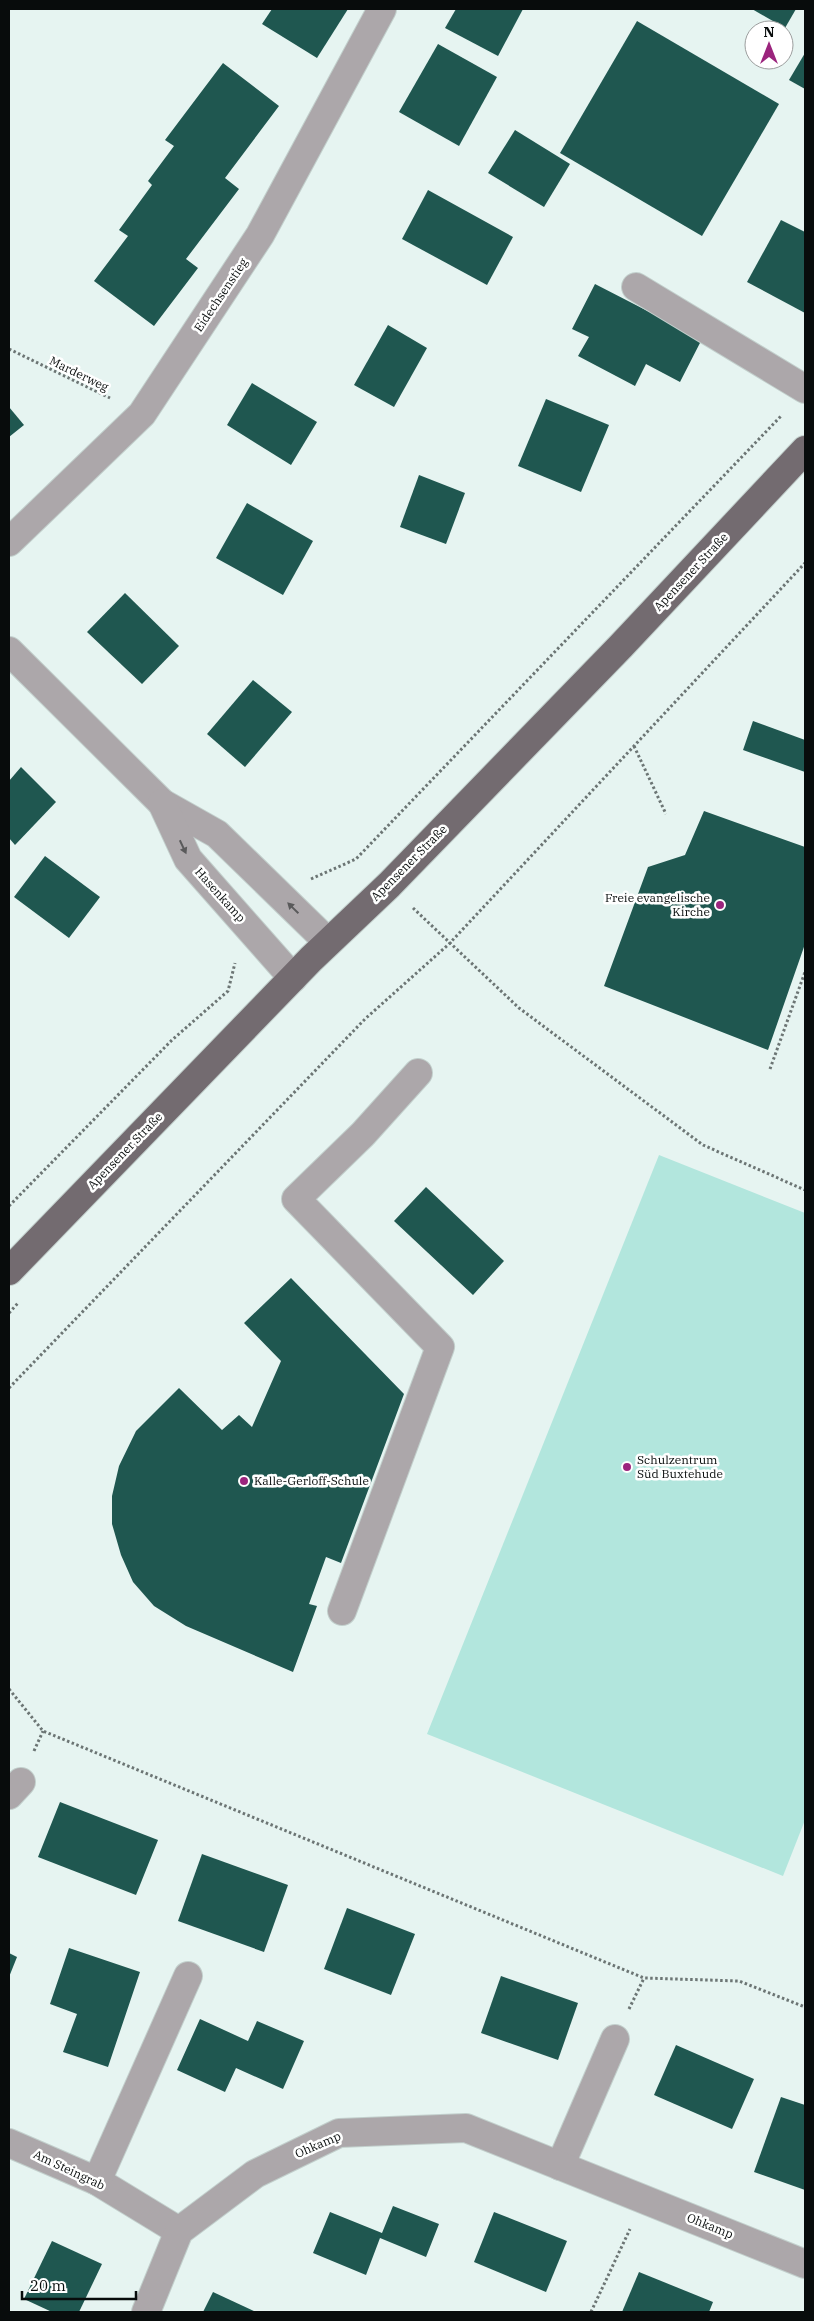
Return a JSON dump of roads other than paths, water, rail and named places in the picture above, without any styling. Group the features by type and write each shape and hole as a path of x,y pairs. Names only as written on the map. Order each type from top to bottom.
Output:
{"main road":[{"name":"Apensener Straße","path":"9,1271 328,942 389,884 621,646 805,450"}],"street":[{"name":"Eidechsenstieg","path":"9,542 142,414 260,235 382,9"},
{"path":"636,287 745,351 805,389"},
{"name":"Hasenkamp","path":"9,651 162,803 217,834 328,942"},
{"name":"Hasenkamp","path":"162,803 188,858 293,978"},
{"path":"342,1611 440,1347 296,1199 363,1134 418,1073"},
{"path":"97,2181 188,1976"},
{"path":"560,2166 615,2039"},
{"name":"Ohkamp","path":"179,2231 254,2174 339,2133 466,2128 805,2264"},
{"name":"Am Steingrab","path":"9,2143 97,2181 179,2231"},
{"path":"146,2312 179,2231"}],"place":[{"name":"Freie evangelische Kirche","path":"720,905"},
{"name":"Schulzentrum Süd Buxtehude","path":"627,1467"},
{"name":"Kalle-Gerloff-Schule","path":"244,1481"}]}
